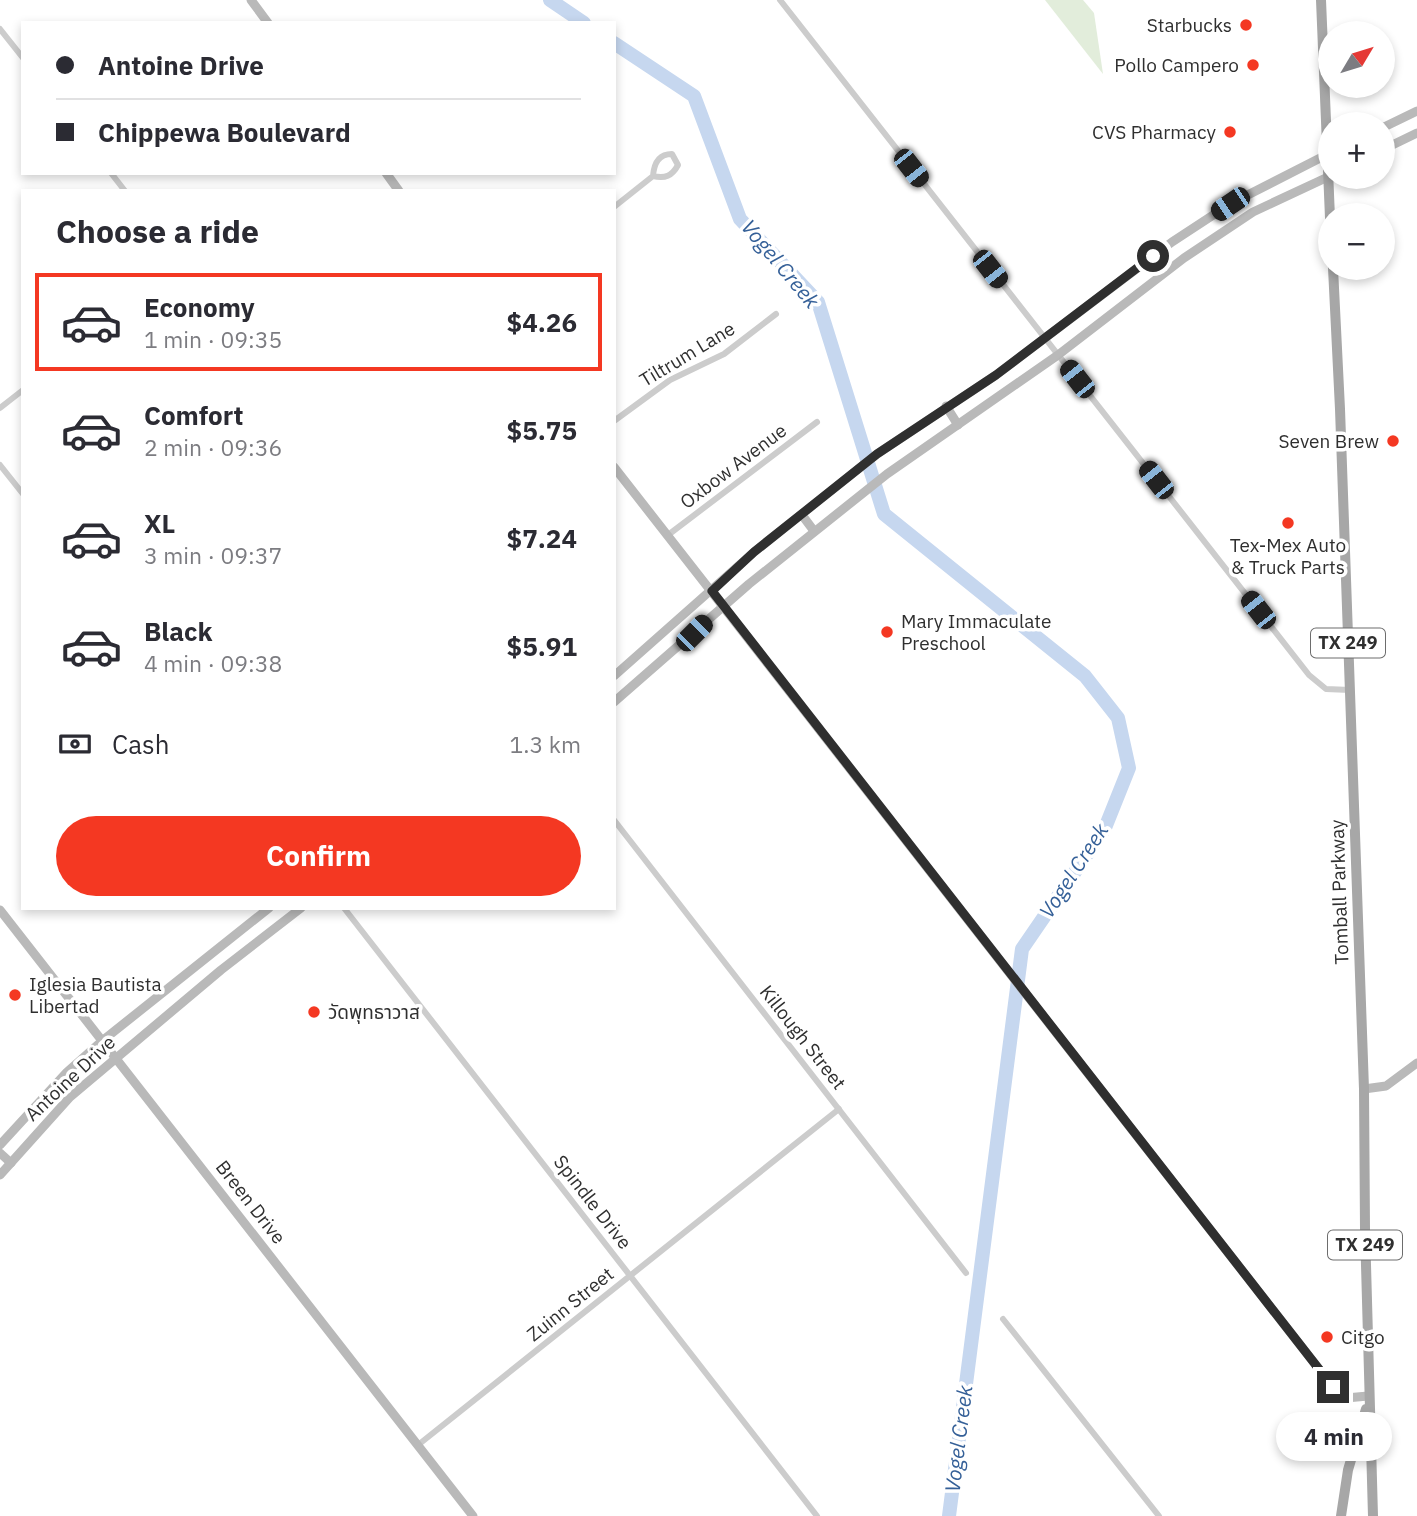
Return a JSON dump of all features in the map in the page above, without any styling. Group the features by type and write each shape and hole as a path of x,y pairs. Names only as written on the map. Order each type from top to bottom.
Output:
{"main road":[{"path":"251,0 267,21"},
{"path":"1321,0 1327,112"},
{"path":"1395,122 1417,111"},
{"path":"1395,144 1417,133"},
{"path":"616,674 754,552 877,454 996,375 1172,242 1230,204 1318,159"},
{"path":"616,700 722,606 887,474 1058,355 1184,258 1253,212 1318,181"},
{"path":"1172,242 1184,258"},
{"name":"Tomball Parkway","path":"1333,280 1340,409 1364,1088 1373,1516"},
{"path":"946,406 958,425"},
{"path":"616,470 1333,1387 1346,1398 1369,1399 1348,1470 1341,1516"},
{"path":"802,515 814,531"},
{"name":"Breen Drive","path":"0,910 473,1516"},
{"name":"Antoine Drive","path":"0,1146 67,1072 102,1041 267,910"},
{"name":"Antoine Drive","path":"0,1175 70,1097 221,970 298,910"},
{"path":"210,956 221,970"},
{"path":"1364,1088 1386,1086 1417,1063"},
{"path":"0,1153 11,1163"}],"street":[{"path":"780,0 1309,675 1326,689 1350,690"},
{"path":"0,29 21,55"},
{"path":"616,205 653,176 654,164 660,157 672,154 678,165 675,171 661,178 653,176"},
{"path":"113,175 123,189"},
{"name":"Tiltrum Lane","path":"616,420 670,380 724,354 776,314"},
{"path":"0,408 21,392"},
{"name":"Oxbow Avenue","path":"668,535 817,422"},
{"path":"0,465 21,491"},
{"name":"Killough Street","path":"616,823 966,1273"},
{"name":"Spindle Drive","path":"346,910 817,1516"},
{"name":"Zuinn Street","path":"418,1446 839,1109"},
{"path":"1003,1319 1159,1516"}],"green space":[{"path":"1045,0 1083,0 1094,13 1103,74"}],"waterway":[{"name":"Vogel Creek","path":"550,0 581,21"},
{"name":"Vogel Creek","path":"616,44 694,96 740,219 818,302 884,514 1085,676 1118,718 1129,768 1105,828 1022,949 949,1516"}],"place":[{"name":"Starbucks","path":"1246,25"},
{"name":"Pollo Campero","path":"1253,65"},
{"name":"CVS Pharmacy","path":"1230,132"},
{"name":"Seven Brew","path":"1393,441"},
{"name":"Tex-Mex Auto & Truck Parts","path":"1288,523"},
{"name":"Mary Immaculate Preschool","path":"887,632"},
{"name":"Iglesia Bautista Libertad","path":"15,995"},
{"name":"วัดพุทธาวาส","path":"314,1012"},
{"name":"Citgo","path":"1327,1337"}],"route":[{"path":"1153,256 996,375 877,454 754,552 712,591 1333,1387"}]}
